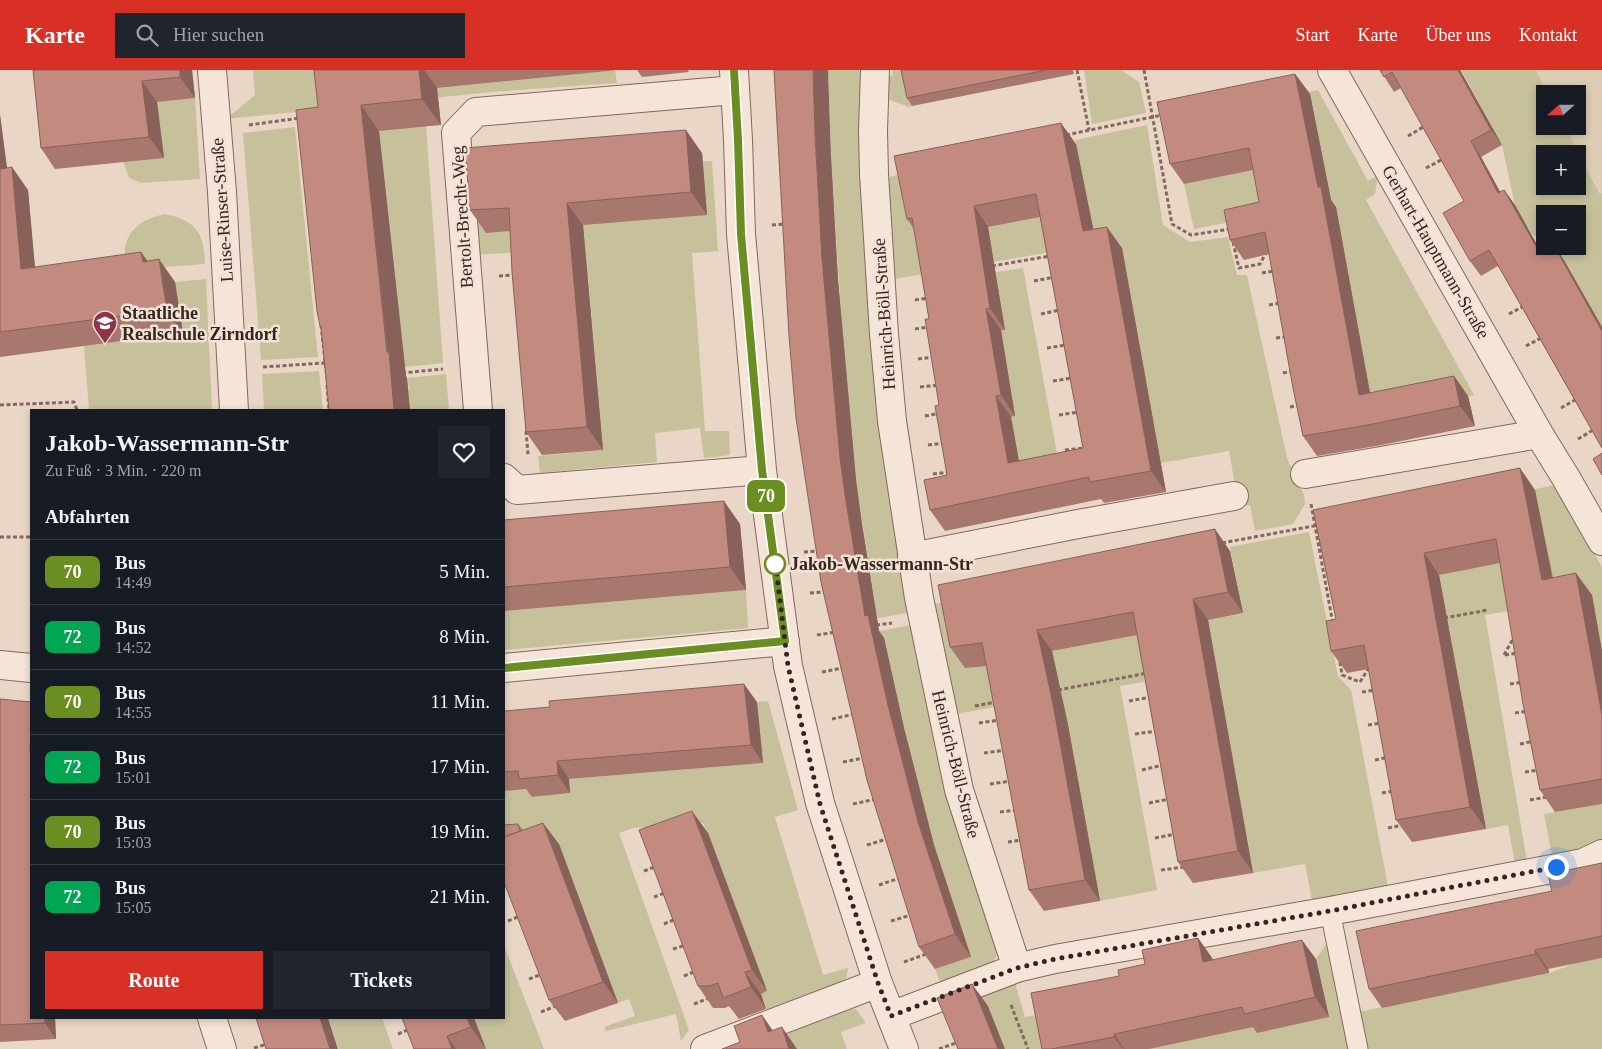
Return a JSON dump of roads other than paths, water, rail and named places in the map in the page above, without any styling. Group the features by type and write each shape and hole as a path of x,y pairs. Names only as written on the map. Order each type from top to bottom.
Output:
{"street":[{"name":"Luise-Rinser-Straße","path":"212,70 222,192 234,409"},
{"name":"Heinrich-Böll-Straße","path":"875,70 873,157 882,304 892,421 912,557 922,618 959,790 1008,971"},
{"name":"Gerhart-Hauptmann-Straße","path":"1332,70 1602,541"},
{"path":"735,80 741,234 762,470 788,666 820,804 878,983 904,1049"},
{"name":"Bertolt-Brecht-Weg","path":"478,409 466,279 456,133 476,112 735,80"},
{"path":"1305,474 1539,434"},
{"path":"505,479 517,490 762,470"},
{"path":"912,557 1078,524 1234,496"},
{"path":"505,668 785,641"},
{"path":"0,665 30,668"},
{"path":"891,1016 1008,971 1091,952 1330,911 1583,863 1602,854"},
{"path":"705,1049 878,983"},
{"path":"212,1019 222,1049"}],"lane":[{"path":"1330,911 1358,1049"}],"place":[{"name":"Staatliche Realschule Zirndorf","path":"105,344"},
{"name":"Jakob-Wassermann-Str","path":"775,564"}]}
